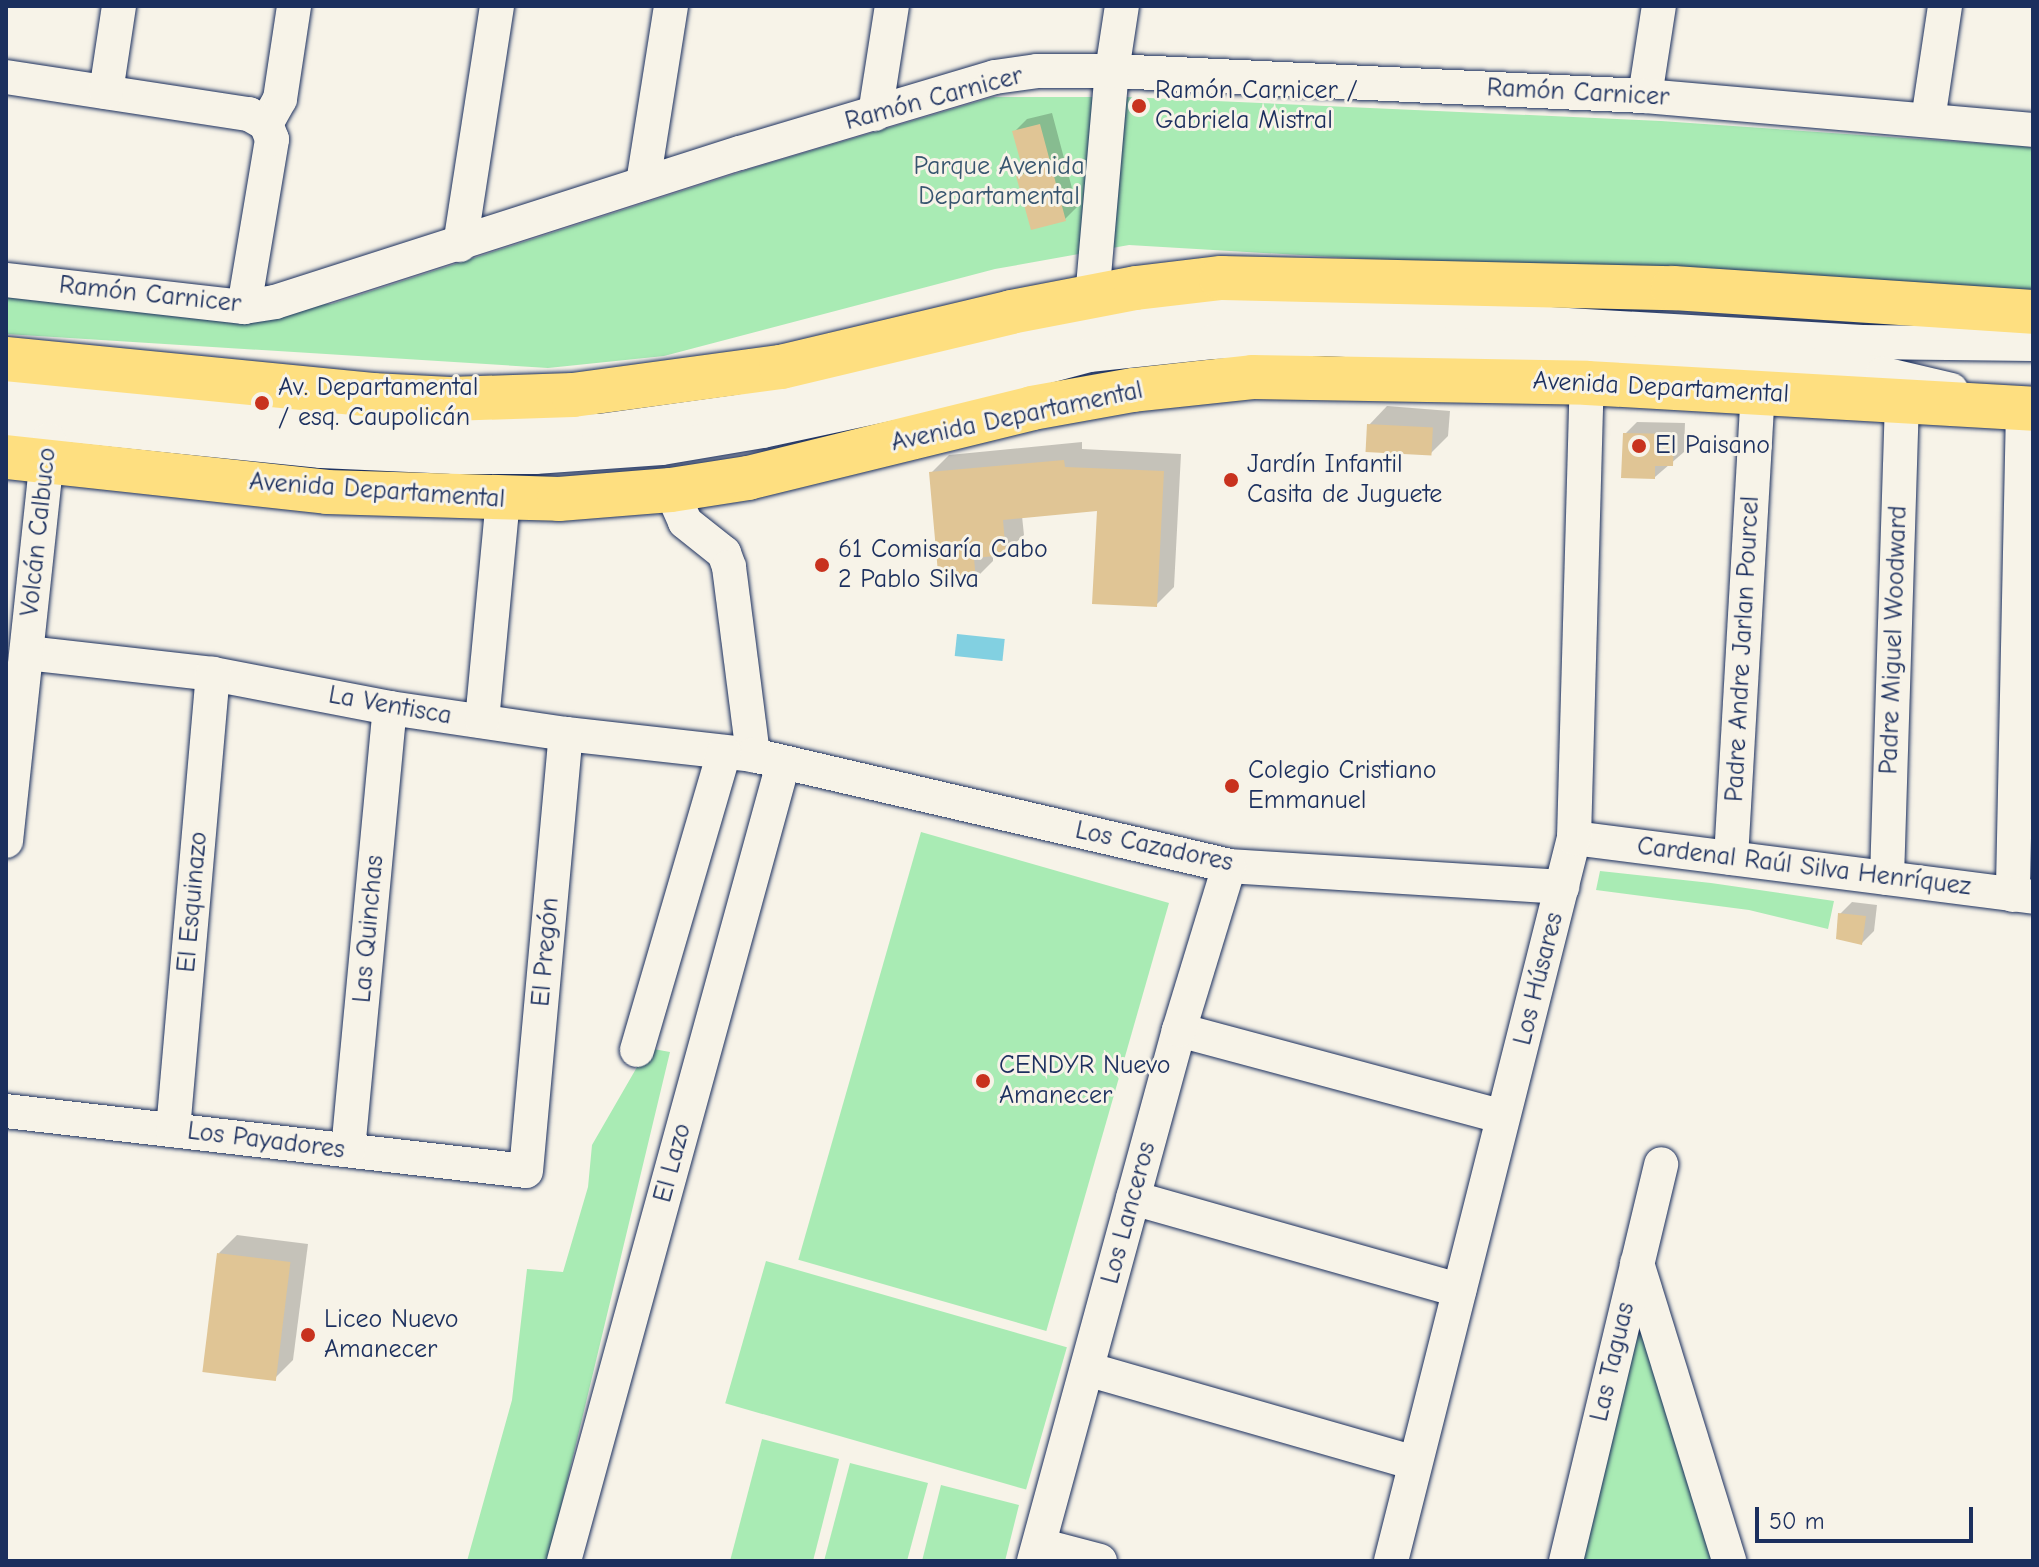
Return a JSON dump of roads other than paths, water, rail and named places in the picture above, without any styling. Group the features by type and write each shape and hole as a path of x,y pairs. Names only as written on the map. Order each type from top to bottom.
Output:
{"main road":[{"name":"Avenida Departamental","path":"6,359 42,420 327,492 503,500 604,497 748,478 975,421 1089,344 1221,278 1291,277 1673,288 2033,312"},
{"name":"Avenida Departamental","path":"42,420 372,395 450,399 573,395 781,367 1089,344 1252,377 1587,383 2028,409"}],"street":[{"path":"106,92 119,6"},
{"path":"266,124 280,99 294,6"},
{"path":"460,245 497,6"},
{"path":"643,183 671,6"},
{"path":"875,114 892,6"},
{"path":"1089,344 1112,71 1122,6"},
{"path":"1645,96 1659,6"},
{"path":"1928,120 1945,6"},
{"name":"Ramón Carnicer","path":"6,280 244,307 275,302 460,245 643,183 995,77 1037,71 1112,71 1645,96 2033,130"},
{"path":"6,77 249,114 266,124 272,139 244,307"},
{"path":"6,419 42,420 321,451 454,457 535,457 662,448 763,431 977,385 1089,344 1240,312 1344,312 1862,342 2033,344"},
{"path":"1089,344 1325,339 1769,360 1883,374 2028,409 2023,896"},
{"name":"Los Húsares","path":"1391,1561 1574,838 1587,383"},
{"path":"6,390 42,420"},
{"name":"Padre Andre Jarlan Pourcel","path":"1731,858 1758,393"},
{"name":"Padre Miguel Woodward","path":"1887,878 1902,401"},
{"name":"Volcán Calbuco","path":"7,831 27,653 21,563 42,420"},
{"name":"El Lazo","path":"564,1561 753,757 729,567 724,553 685,522 671,490"},
{"path":"482,721 503,500"},
{"name":"La Ventisca","path":"27,653 213,674 390,708 753,757"},
{"name":"El Esquinazo","path":"173,1130 213,674"},
{"name":"Las Quinchas","path":"348,1150 390,708"},
{"name":"El Pregón","path":"526,1171 566,734"},
{"path":"637,1050 753,757"},
{"name":"Los Cazadores","path":"753,757 1229,866 1562,887"},
{"name":"Cardenal Raúl Silva Henríquez","path":"1574,838 2023,896"},
{"name":"Los Lanceros","path":"1037,1553 1179,1030 1229,866"},
{"path":"1179,1030 1503,1117"},
{"name":"Los Payadores","path":"6,1111 526,1171"},
{"name":"Las Taguas","path":"1566,1561 1661,1164"},
{"path":"1133,1198 1459,1290"},
{"path":"1637,1263 1729,1561"},
{"path":"1087,1369 1415,1463"},
{"path":"1037,1553 1100,1561"}],"water":[{"path":"957,634 1005,639 1002,661 955,656"}],"place":[{"name":"Ramón Carnicer / Gabriela Mistral","path":"1139,106"},
{"name":"Av. Departamental / esq. Caupolicán","path":"262,403"},
{"name":"El Paisano","path":"1639,446"},
{"name":"Jardín Infantil Casita de Juguete","path":"1231,480"},
{"name":"61 Comisaría Cabo 2 Pablo Silva","path":"822,565"},
{"name":"Colegio Cristiano Emmanuel","path":"1232,786"},
{"name":"CENDYR Nuevo Amanecer","path":"983,1081"},
{"name":"Liceo Nuevo Amanecer","path":"308,1335"}],"park label":[{"name":"Parque Avenida Departamental","path":"999,182"}]}
